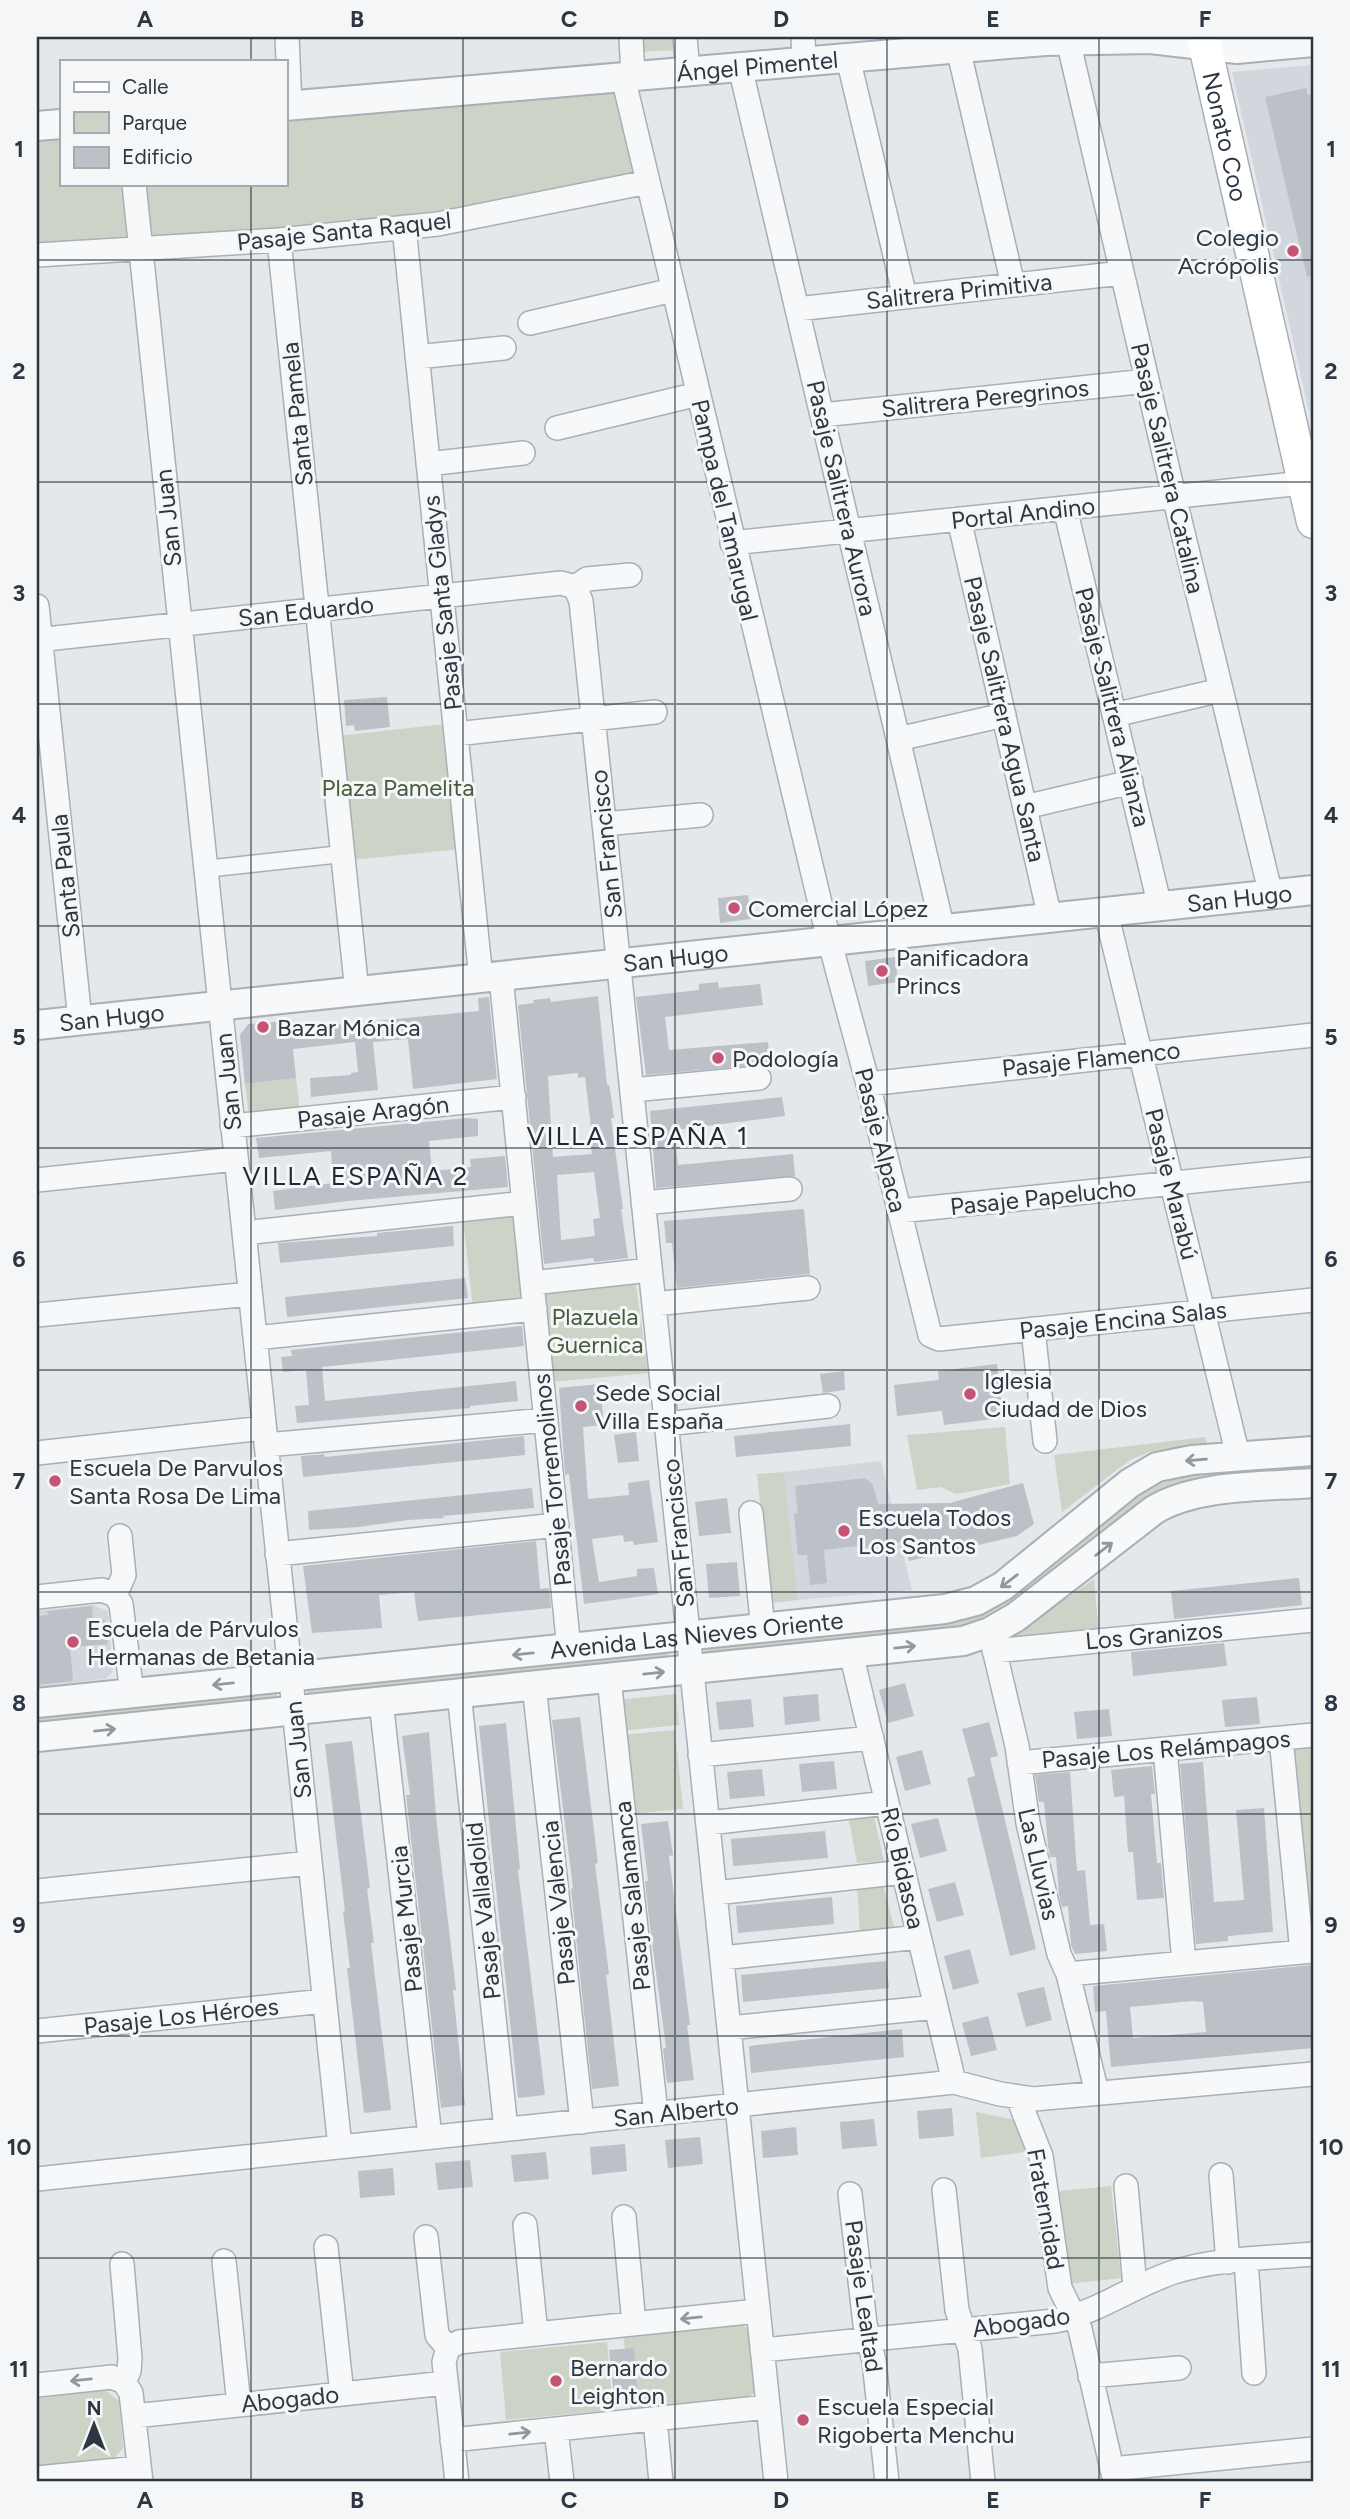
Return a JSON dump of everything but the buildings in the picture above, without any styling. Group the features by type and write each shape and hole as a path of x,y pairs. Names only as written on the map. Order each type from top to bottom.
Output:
{"main road":[{"name":"Nonato Coo","path":"1204,41 1309,482 1313,522"}],"street":[{"path":"287,37 288,106"},
{"name":"Pampa del Tamarugal","path":"631,37 628,77 648,182 829,942"},
{"path":"685,37 688,72"},
{"name":"Ángel Pimentel","path":"288,106 740,67 804,49 848,58 925,44 958,48 1052,39 1204,41 1250,48 1313,42"},
{"name":"Pasaje Salitrera Catalina","path":"1052,39 1122,273 1271,895"},
{"path":"958,48 1013,285"},
{"path":"848,58 905,297"},
{"name":"Pasaje Salitrera Aurora","path":"740,67 943,930"},
{"path":"37,126 60,124"},
{"name":"Pasaje Santa Raquel","path":"37,255 279,240 404,227 462,219 648,182"},
{"name":"San Juan","path":"134,186 340,2147"},
{"name":"Pasaje Santa Gladys","path":"404,227 456,734 491,978"},
{"name":"Santa Pamela","path":"279,240 357,992"},
{"name":"Salitrera Primitiva","path":"797,309 1122,273"},
{"path":"530,323 673,290"},
{"path":"417,357 504,348"},
{"name":"Salitrera Peregrinos","path":"822,415 1147,381"},
{"path":"558,428 698,394"},
{"path":"428,464 523,453"},
{"name":"Portal Andino","path":"732,543 1309,482"},
{"name":"Pasaje Salitrera Alianza","path":"1065,508 1160,907"},
{"name":"Pasaje Salitrera Agua Santa","path":"959,519 1050,918"},
{"name":"San Eduardo","path":"38,639 179,624 316,599 442,596 561,583 575,587 587,579 630,575"},
{"name":"San Francisco","path":"575,587 581,596 776,2482"},
{"name":"Santa Paula","path":"37,607 38,639 80,1020"},
{"path":"1115,715 1221,690"},
{"path":"456,734 655,712"},
{"path":"898,739 1004,715"},
{"path":"1025,807 1131,782"},
{"path":"604,824 701,815"},
{"path":"205,869 342,854"},
{"name":"San Hugo","path":"37,1025 1313,890"},
{"name":"Pasaje Marabú","path":"1106,912 1238,1456"},
{"name":"Pasaje Alpaca","path":"829,942 932,1337"},
{"name":"Pasaje Torremolinos","path":"491,978 514,1097 569,1649"},
{"name":"Pasaje Flamenco","path":"868,1084 1313,1035"},
{"path":"632,1090 759,1078"},
{"name":"Pasaje Aragón","path":"232,1126 514,1097"},
{"path":"37,1180 236,1159"},
{"name":"Pasaje Papelucho","path":"899,1211 1313,1169"},
{"path":"643,1203 790,1189"},
{"path":"244,1233 524,1203"},
{"path":"532,1283 650,1270"},
{"path":"654,1304 808,1288"},
{"path":"37,1315 250,1294"},
{"name":"Pasaje Encina Salas","path":"932,1337 939,1339 1313,1300"},
{"path":"255,1338 535,1309"},
{"path":"1033,1329 1045,1441"},
{"path":"666,1424 828,1406"},
{"path":"37,1453 546,1420"},
{"name":"Avenida Las Nieves Oriente","path":"37,1703 929,1611 976,1601 1003,1586 1143,1475 1157,1468 1180,1461 1313,1451"},
{"name":"Avenida Las Nieves Oriente","path":"37,1737 949,1643 992,1641 1016,1616 1154,1510 1173,1500 1205,1492 1313,1483"},
{"path":"751,1513 763,1629"},
{"path":"277,1554 557,1525"},
{"path":"115,1595 124,1575 120,1535"},
{"path":"37,1597 102,1590 115,1595 121,1604 132,1694"},
{"name":"Los Granizos","path":"992,1641 1313,1620"},
{"name":"Las Lluvias","path":"992,1641 1019,1763 1028,1823 1059,1954 1068,1974 1097,2093"},
{"name":"Río Bidasoa","path":"851,1653 954,2082"},
{"name":"Pasaje Salamanca","path":"609,1678 656,2114"},
{"name":"Pasaje Valencia","path":"534,1685 582,2122"},
{"name":"Pasaje Valladolid","path":"459,1693 506,2129"},
{"name":"Pasaje Murcia","path":"381,1701 430,2137"},
{"name":"Pasaje Los Relámpagos","path":"1019,1763 1313,1735"},
{"path":"700,1755 872,1738"},
{"path":"1068,1974 1308,1951 1281,1738"},
{"path":"1165,1749 1184,1963"},
{"path":"708,1823 887,1803"},
{"path":"37,1891 310,1863"},
{"path":"715,1893 904,1872"},
{"path":"722,1958 919,1937"},
{"name":"Pasaje Los Héroes","path":"37,2031 324,2001"},
{"path":"729,2028 936,2007"},
{"name":"San Alberto","path":"37,2179 954,2082 1018,2098 1034,2099 1313,2074"},
{"name":"Fraternidad","path":"1018,2098 1041,2156 1060,2288 1080,2329 1114,2476"},
{"path":"1221,2175 1254,2373"},
{"path":"1126,2186 1135,2287"},
{"path":"944,2190 957,2311 970,2349 983,2482"},
{"name":"Pasaje Lealtad","path":"850,2194 874,2361 887,2482"},
{"path":"624,2217 634,2316"},
{"path":"525,2225 536,2334"},
{"path":"426,2237 436,2329 447,2348"},
{"path":"326,2248 342,2394"},
{"name":"Abogado","path":"762,2350 1055,2321 1074,2317 1135,2287 1190,2267 1313,2254"},
{"path":"224,2261 239,2404"},
{"path":"122,2264 131,2358 124,2382"},
{"path":"457,2482 444,2357 447,2348 459,2342 536,2334 634,2316 758,2311"},
{"path":"1090,2376 1179,2368"},
{"path":"37,2385 112,2378 124,2382 131,2393 140,2475 37,2478"},
{"name":"Abogado","path":"134,2416 446,2383"},
{"path":"452,2440 768,2407"},
{"path":"655,2419 661,2482"},
{"path":"556,2429 562,2482"},
{"path":"1114,2476 1313,2449"}],"shaded area":[{"name":"Colegio Acrópolis","path":"1313,65 1313,429 1232,72"},
{"name":"Escuela Todos Los Santos","path":"881,1461 912,1590 798,1600 784,1472"},
{"name":"Escuela de Párvulos Hermanas de Betania","path":"93,1605 108,1611 113,1672 105,1679 37,1687 37,1611"}],"green space":[{"path":"635,37 676,37 677,50 636,52"},
{"path":"620,87 638,176 470,207 280,229 37,248 37,136 60,134 60,186 287,186 287,115"},
{"name":"Plaza Pamelita","path":"446,724 462,849 351,860 337,736"},
{"path":"296,1078 300,1112 249,1117 245,1084"},
{"path":"514,1214 524,1303 473,1308 463,1220"},
{"name":"Plazuela Guernica","path":"635,1278 648,1373 551,1382 542,1297 545,1289"},
{"path":"1005,1427 1010,1484 956,1494 941,1487 917,1490 907,1435"},
{"path":"1205,1437 1207,1443 1149,1452 1130,1460 1062,1512 1054,1455"},
{"path":"1313,1460 1313,1474 1183,1483 989,1623 704,1658 703,1646 952,1617 1164,1474"},
{"path":"784,1472 798,1600 763,1604 763,1530 757,1474"},
{"path":"1094,1579 1099,1634 1001,1644"},
{"path":"667,1649 669,1661 309,1700 306,1687"},
{"path":"276,1690 278,1703 37,1729 37,1716"},
{"path":"676,1694 679,1725 620,1731 617,1700"},
{"path":"675,1730 683,1809 630,1814 622,1735"},
{"path":"1313,1746 1313,1932 1306,1932 1289,1748"},
{"path":"873,1812 884,1861 857,1863 848,1815"},
{"path":"882,1881 895,1931 860,1934 857,1885"},
{"path":"976,2112 1020,2121 1025,2152 981,2158"},
{"path":"1111,2186 1121,2278 1068,2284 1058,2191"},
{"path":"737,2321 750,2331 757,2389 746,2401 631,2411 629,2395 638,2393 634,2349 625,2349 623,2334"},
{"name":"Bernardo Leighton","path":"607,2342 613,2410 506,2420 500,2352"},
{"path":"105,2390 119,2401 123,2448 114,2458 37,2466 37,2398"}],"place":[{"name":"Colegio Acrópolis","path":"1293,251"},
{"name":"Comercial López","path":"734,908"},
{"name":"Panificadora Princs","path":"882,971"},
{"name":"Bazar Mónica","path":"263,1027"},
{"name":"Podología","path":"718,1058"},
{"name":"Iglesia Ciudad de Dios","path":"970,1394"},
{"name":"Sede Social Villa España","path":"581,1406"},
{"name":"Escuela De Parvulos Santa Rosa De Lima","path":"55,1481"},
{"name":"Escuela Todos Los Santos","path":"844,1531"},
{"name":"Escuela de Párvulos Hermanas de Betania","path":"73,1642"},
{"name":"Bernardo Leighton","path":"556,2381"},
{"name":"Escuela Especial Rigoberta Menchu","path":"803,2420"}],"district":[{"name":"VILLA ESPAÑA 1","path":"638,1136"},
{"name":"VILLA ESPAÑA 2","path":"356,1176"}]}
